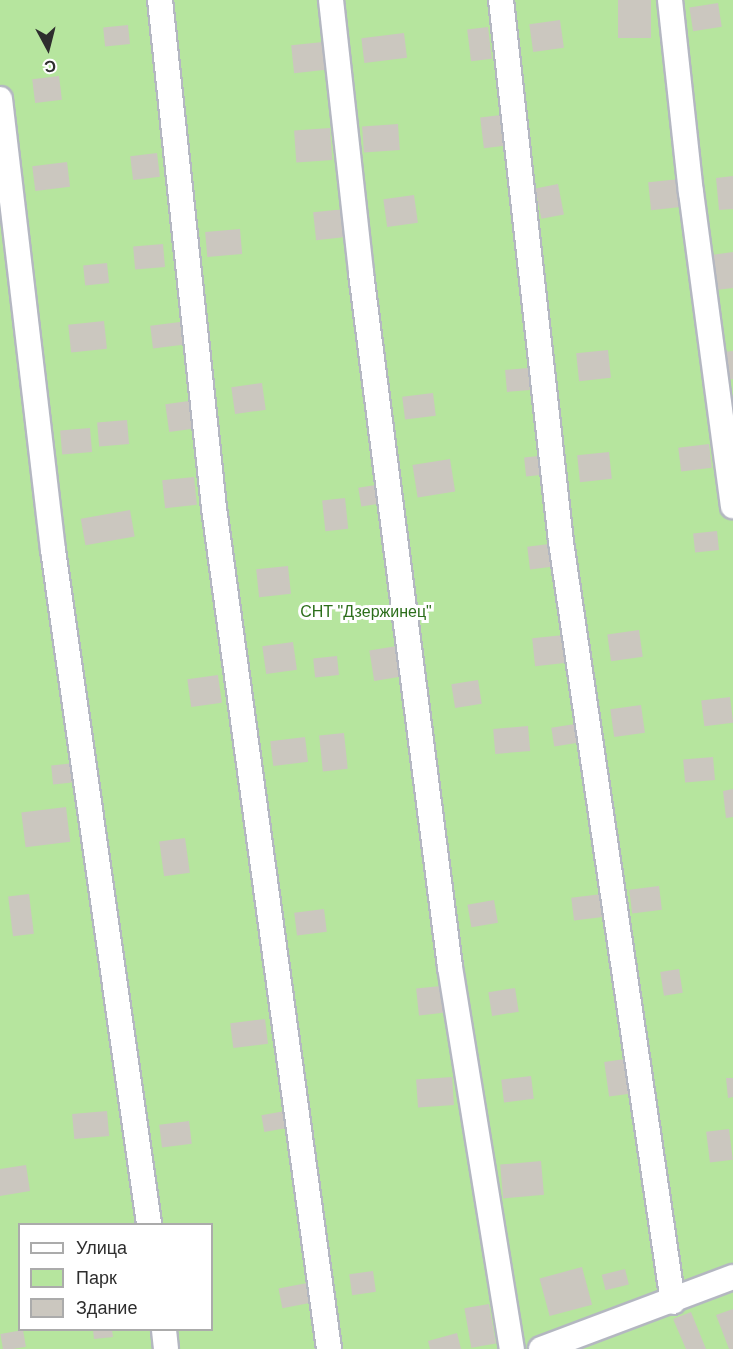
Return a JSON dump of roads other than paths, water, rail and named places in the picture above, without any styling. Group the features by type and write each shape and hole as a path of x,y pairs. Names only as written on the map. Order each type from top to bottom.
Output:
{"street":[{"path":"160,0 214,508 329,1349"},
{"path":"331,0 361,273 450,967 512,1349"},
{"path":"501,0 561,542 673,1302"},
{"path":"670,0 691,192 733,506"},
{"path":"0,99 52,550 149,1223"},
{"path":"542,1349 673,1302 733,1277"},
{"path":"164,1331 166,1349"}],"park label":[{"name":"СНТ \"Дзержинец\"","path":"366,612"}]}
